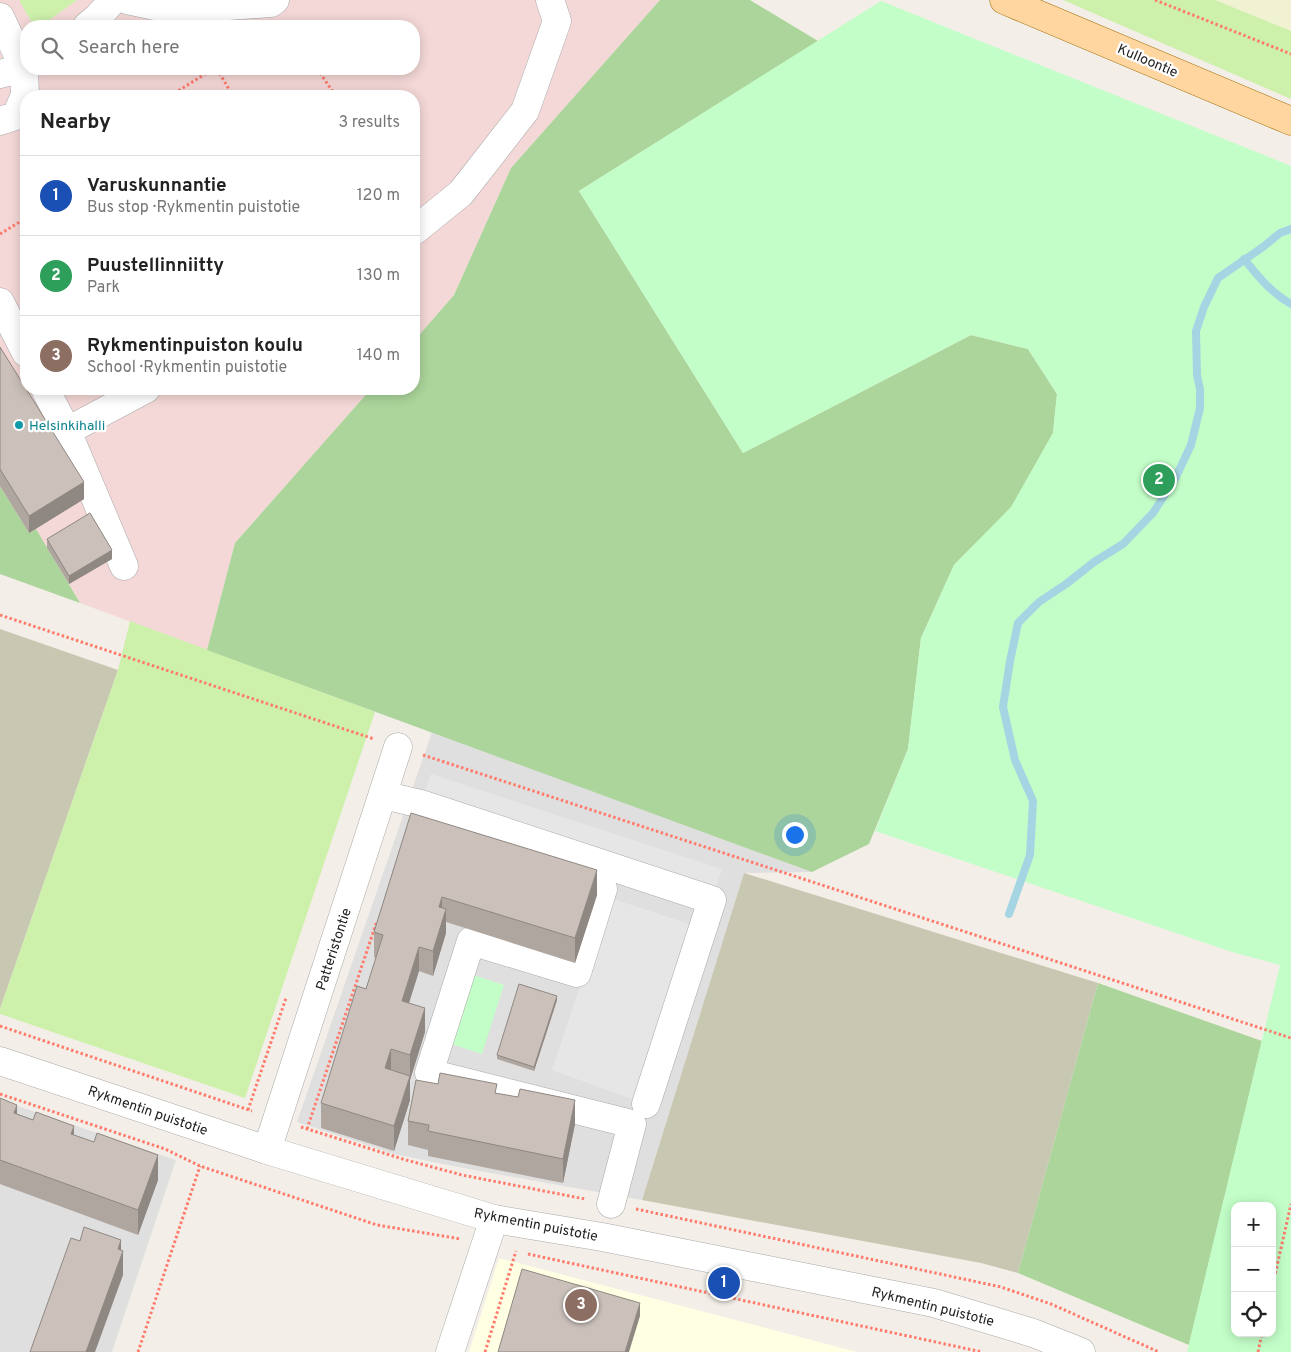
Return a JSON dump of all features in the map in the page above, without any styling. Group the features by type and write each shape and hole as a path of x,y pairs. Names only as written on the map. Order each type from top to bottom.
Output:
{"main road":[{"name":"Kulloontie","path":"1004,0 1291,121"}],"street":[{"path":"94,20 113,0"},
{"path":"127,0 174,10 262,4 275,0"},
{"path":"420,226 461,192 525,111 557,21 550,0"},
{"path":"0,17 23,90"},
{"path":"0,121 16,116 20,107"},
{"path":"0,302 20,341"},
{"path":"48,395 67,431 124,566"},
{"path":"67,431 135,395"},
{"name":"Patteristontie","path":"267,1150 398,747"},
{"path":"383,795 421,804 712,900 646,1104"},
{"path":"410,825 603,889 578,972 471,941 429,1073 632,1124 611,1204"},
{"name":"Rykmentin puistotie","path":"0,1061 267,1150 494,1219 602,1236 934,1303 1033,1333 1081,1352"},
{"path":"450,1352 494,1219"}],"path":[{"path":"1155,0 1291,54"},
{"path":"180,90 205,75"},
{"path":"219,75 229,90"},
{"path":"321,75 332,90"},
{"path":"0,234 20,222"},
{"path":"0,615 398,747 1291,1038"},
{"path":"307,1128 379,917"},
{"path":"0,1094 165,1149 200,1166 377,1225 516,1251 486,1352"},
{"path":"138,1352 200,1166"},
{"path":"1276,1270 1291,1204"},
{"path":"526,1254 982,1352"},
{"path":"1258,1352 1261,1337"}],"shaded area":[{"path":"0,0 19,0 31,20 20,20 20,75 420,75 420,20 49,20 77,0 660,0 511,168 454,295 420,334 420,90 20,90 20,395 366,395 235,543 207,650 80,603 36,529 29,533 0,486"},
{"path":"1215,0 1291,0 1291,31"},
{"path":"0,629 118,670 0,1009"},
{"path":"432,732 812,872 744,873 642,1200 394,1154 297,1122"},
{"path":"431,774 722,869 712,900 421,804"},
{"path":"744,873 1098,983 1018,1273 981,1263 642,1200"},
{"path":"610,898 702,928 646,1104 552,1070"},
{"path":"0,1100 176,1160 112,1352 0,1352"},
{"path":"499,1258 857,1352 469,1352"}],"green space":[{"path":"19,0 77,0 49,20 31,20"},
{"path":"660,0 750,0 818,41 579,191 743,453 971,335 1028,349 1057,394 1053,433 1011,508 954,565 921,638 908,749 869,844 812,872 207,650 235,543 366,395 420,395 420,334 454,295 511,168"},
{"path":"1063,0 1215,0 1291,31 1291,99"},
{"path":"881,1 1291,166 1291,1352 1187,1352 1280,965 1232,952 875,831 908,749 921,638 954,565 1011,507 1053,433 1057,394 1028,349 971,335 743,453 579,191"},
{"path":"0,486 29,533 36,529 80,603 0,574"},
{"path":"130,621 375,712 245,1098 0,1014 0,1009 118,670"},
{"path":"461,971 504,985 482,1054 439,1040"},
{"path":"1098,983 1262,1041 1189,1345 1018,1273"}],"building":[{"name":"Helsinkihalli","path":"0,347 20,379 20,395 30,395 84,482 29,516 0,469"},
{"path":"90,513 112,550 69,576 47,539"},
{"path":"411,813 597,870 575,938 442,897 439,907 446,909 433,951 419,947 402,1001 425,1008 410,1055 391,1049 385,1068 410,1076 394,1126 321,1103 357,986 366,989 383,935 374,932"},
{"path":"519,984 557,996 534,1067 497,1055"},
{"path":"440,1073 497,1084 495,1093 518,1097 520,1089 575,1100 563,1159 428,1131 429,1125 408,1121 416,1080 438,1084"},
{"path":"0,1098 17,1105 14,1113 33,1120 36,1112 74,1126 71,1134 94,1142 97,1133 158,1155 138,1210 0,1160"},
{"path":"84,1227 121,1240 118,1249 123,1251 86,1352 30,1352 71,1238 80,1241"},
{"path":"522,1269 640,1303 625,1352 498,1352"}],"waterway":[{"path":"1009,914 1030,855 1033,801 1015,760 1003,707 1018,623 1039,602 1094,562 1123,544 1153,513 1175,479 1191,445 1200,408 1196,331 1204,307 1218,278 1280,233 1291,229"},
{"path":"1244,259 1271,289 1291,304"}],"place":[{"name":"Helsinkihalli","path":"19,425"},
{"name":"Puustellinniitty","path":"1159,480"},
{"name":"Varuskunnantie","path":"724,1283"},
{"name":"Rykmentinpuiston koulu","path":"581,1305"}]}
